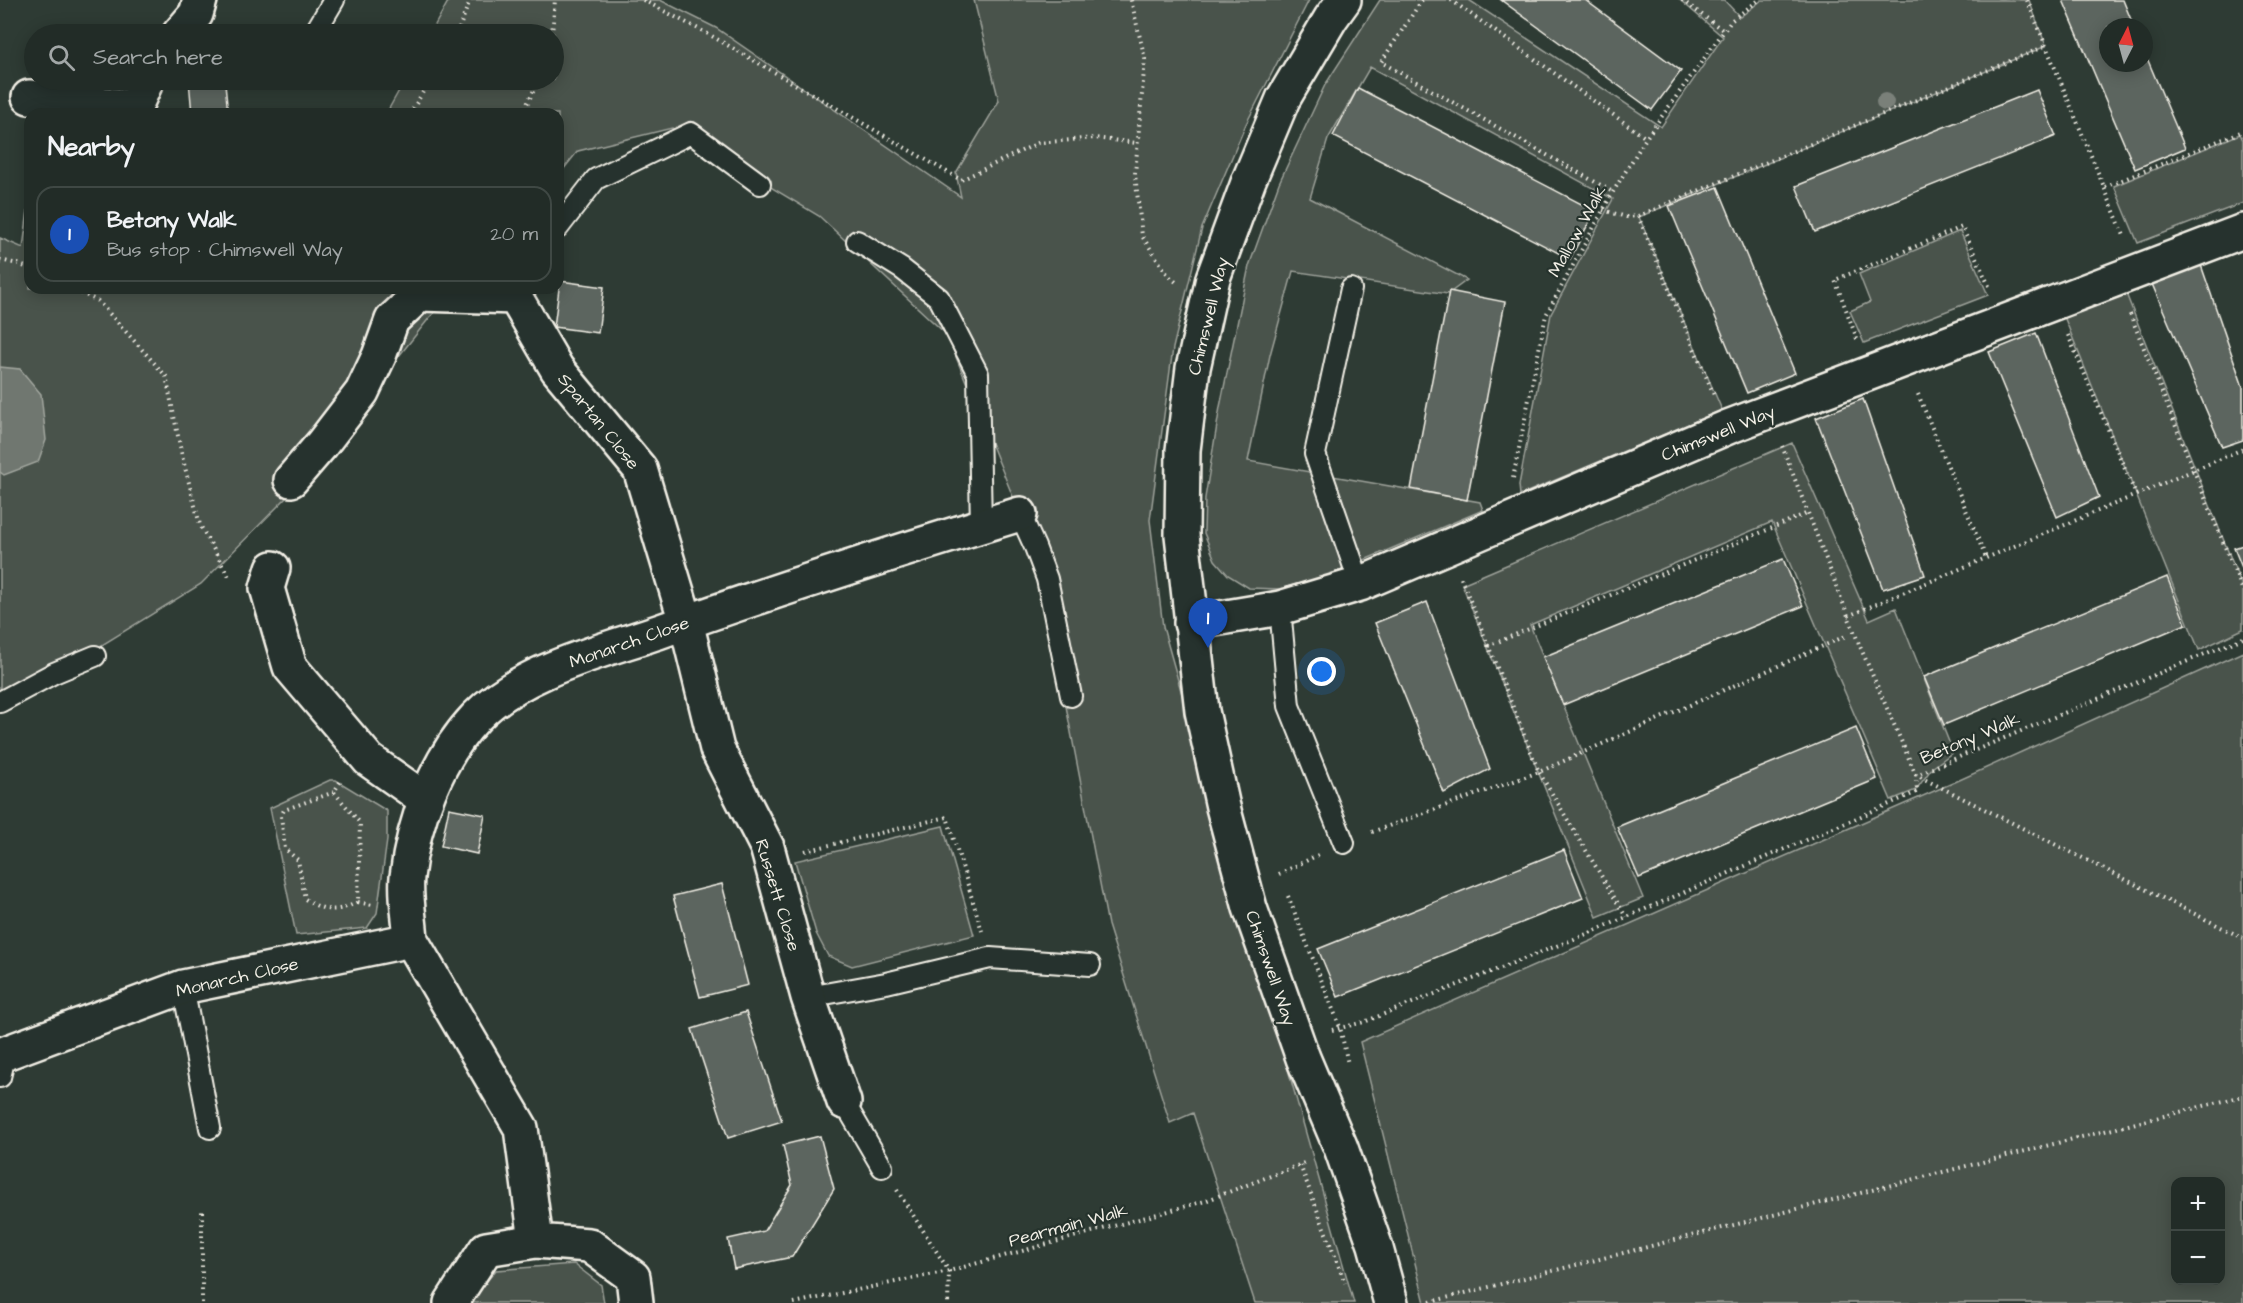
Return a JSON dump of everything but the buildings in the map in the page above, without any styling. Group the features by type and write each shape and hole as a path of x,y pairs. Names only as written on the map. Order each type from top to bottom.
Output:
{"street":[{"path":"188,24 196,14 200,0"},
{"name":"Chimswell Way","path":"1344,0 1283,99 1213,278 1193,368 1183,450 1182,535 1202,711 1223,807 1250,908 1296,1038 1341,1148 1375,1245 1391,1303"},
{"path":"29,97 139,100"},
{"name":"Chimswell Way","path":"1191,623 1280,608 1359,585 1728,427 2243,231"},
{"name":"Spartan Close","path":"291,480 362,392 379,356 392,320 420,294"},
{"name":"Spartan Close","path":"517,294 557,369 640,469 686,622"},
{"name":"Monarch Close","path":"536,1241 521,1128 411,940 407,879 417,820 442,762 476,717 512,688 566,664 880,556 1020,514"},
{"path":"270,578 290,667 369,760 426,800"},
{"name":"Russett Close","path":"686,622 717,749 766,848 808,997 844,1102"},
{"name":"Monarch Close","path":"2,1062 183,987 411,940"},
{"path":"451,1303 486,1249 536,1241 589,1245 633,1277 636,1303"}],"lane":[{"path":"320,24 334,0"},
{"path":"564,220 596,179 691,133 760,184"},
{"path":"857,241 902,269 939,298 978,374 981,526"},
{"path":"1351,289 1316,454 1359,585"},
{"path":"1020,514 1047,579 1071,696"},
{"path":"1280,608 1289,706 1344,843"},
{"path":"0,702 54,673 95,656"},
{"path":"808,997 886,983 990,958 1090,965"},
{"path":"183,987 210,1128"},
{"path":"844,1102 882,1167"}],"path":[{"path":"461,24 470,0"},
{"path":"553,24 555,0"},
{"path":"643,0 710,35 961,180 1038,143 1094,138 1137,143"},
{"path":"1131,0 1145,59 1135,174 1142,236 1168,275 1207,306"},
{"path":"1422,0 1381,62 1613,192"},
{"path":"1451,0 1646,138"},
{"path":"1682,0 1724,31"},
{"name":"Mallow Walk","path":"1518,517 1513,481 1546,315 1613,192 1646,138 1732,20 1759,0"},
{"path":"2027,0 2104,187 2127,275 2193,470 2243,591"},
{"path":"1603,210 1626,217 1638,216 2046,46"},
{"path":"414,108 424,90"},
{"path":"525,108 534,90"},
{"path":"2104,187 2243,131"},
{"path":"1638,216 1728,427"},
{"path":"1870,374 1835,280 1962,227 2005,322"},
{"path":"0,260 24,266"},
{"path":"83,294 98,301 166,376 182,456 200,525 229,577 270,578"},
{"path":"2054,303 2136,495"},
{"path":"1904,360 1986,558"},
{"path":"1768,411 1848,616 1916,775 2243,938"},
{"path":"1848,616 2243,449"},
{"path":"1488,646 1808,513"},
{"path":"1449,547 1539,771 1626,917"},
{"path":"1279,874 1344,843 1539,771 1848,635"},
{"name":"Betony Walk","path":"1296,1038 1364,1022 1626,917 1917,792 1916,775 2243,638"},
{"path":"334,792 360,823 358,902 344,909 321,909 305,899 298,860 285,849 281,816 284,810 334,792 358,746"},
{"path":"770,860 947,817 990,958"},
{"path":"1276,865 1340,1028 1348,1067"},
{"path":"1430,1302 2243,1096"},
{"name":"Pearmain Walk","path":"794,1303 949,1271 1205,1201 1341,1148"},
{"path":"1300,1165 1348,1292"},
{"path":"882,1167 949,1271 948,1303"},
{"path":"202,1207 202,1303"}],"shaded area":[{"path":"449,0 660,0 716,28 961,197 956,173 999,101 974,0 1309,0 1246,124 1202,228 1173,348 1150,520 1163,627 1354,1303 1255,1303 1193,1113 1170,1123 1108,925 1066,706 1020,514 947,335 819,216 672,128 578,151 564,168 564,108 389,108 399,90 564,90 564,24 436,24"},
{"path":"1380,0 1469,0 1661,127 1723,37 1680,0 1724,0 1740,17 1762,0 2029,0 2046,46 1639,217 1722,410 1520,495 1519,485 1551,314 1613,199 1370,67 1328,139 1310,198 1467,280 1448,294 1293,271 1270,355 1248,461 1480,502 1483,510 1324,577 1279,589 1249,588 1228,575 1215,560 1204,533 1205,498 1220,407 1249,266 1279,183 1325,85"},
{"path":"2240,134 2243,140 2243,203 2138,243 2114,186"},
{"path":"1960,231 1988,295 1864,343 1850,311 1870,302 1859,274"},
{"path":"0,238 23,248 24,240 24,294 455,294 430,317 286,498 201,584 0,708"},
{"path":"2125,291 2243,589 2243,629 2199,650 2063,314"},
{"path":"0,367 20,369 41,394 46,440 38,462 4,475 0,472"},
{"path":"1792,443 1869,620 1896,608 1953,752 1932,768 1916,790 1891,800 1772,522 1530,625 1643,898 1597,917 1462,584"},
{"path":"2243,652 2243,1303 1425,1303 1360,1042 1955,782"},
{"path":"330,780 336,780 387,811 387,840 377,913 367,928 296,935 270,808"},
{"path":"943,826 974,935 852,966 828,956 816,933 795,861"},
{"path":"574,1264 601,1285 604,1303 469,1303 496,1270"}],"place":[{"name":"Betony Walk","path":"1208,648"}]}
